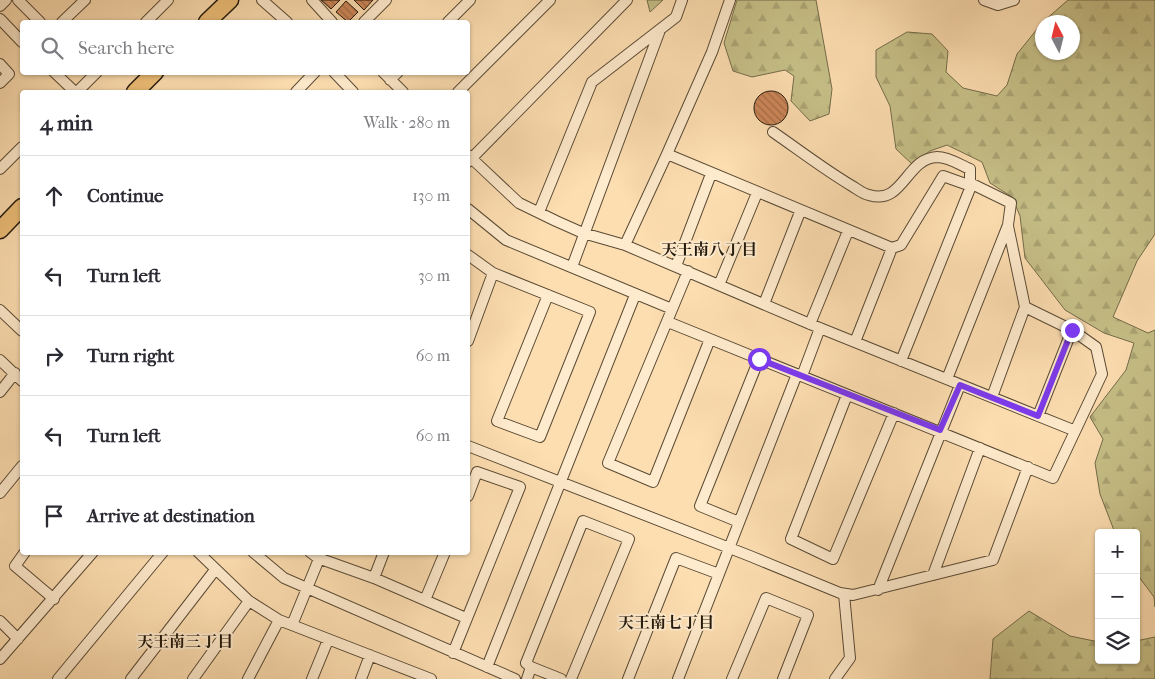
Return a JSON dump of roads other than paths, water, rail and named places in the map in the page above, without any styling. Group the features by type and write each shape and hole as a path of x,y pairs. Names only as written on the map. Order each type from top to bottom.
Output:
{"main road":[{"path":"209,20 230,0"},
{"path":"137,90 153,75"},
{"path":"0,230 20,209"}],"street":[{"path":"0,6 6,0"},
{"path":"18,0 38,20"},
{"path":"64,20 85,0"},
{"path":"148,20 168,0"},
{"path":"262,0 284,20"},
{"path":"312,0 330,20"},
{"path":"366,20 386,0"},
{"path":"450,20 470,0"},
{"path":"460,90 550,0"},
{"path":"470,158 628,0"},
{"path":"539,212 592,82 676,17 682,0"},
{"path":"625,245 712,52 730,0"},
{"path":"984,0 998,5 1014,0"},
{"path":"0,20 20,40"},
{"path":"572,266 660,29"},
{"path":"0,64 9,74 0,83"},
{"path":"57,75 74,90"},
{"path":"78,90 93,75"},
{"path":"300,90 312,75"},
{"path":"337,75 352,90"},
{"path":"390,75 402,90"},
{"path":"773,132 840,179 869,195 885,196 897,191 913,168 936,157 948,159 970,169 970,184 901,361"},
{"path":"0,169 20,149"},
{"path":"667,154 800,212 892,248 901,245 943,176 970,184 1011,202 1008,225 947,379"},
{"path":"470,160 519,203 583,233 625,245 810,324 1073,430"},
{"path":"676,266 711,174"},
{"path":"719,285 757,193"},
{"path":"470,211 506,240 672,309"},
{"path":"764,304 800,212"},
{"path":"992,397 1025,307 1008,225"},
{"path":"810,324 848,231"},
{"path":"855,342 892,248"},
{"path":"470,256 493,273 548,295 590,312 540,437 497,421 548,295"},
{"path":"688,271 608,463 653,482 710,339"},
{"path":"470,336 493,273"},
{"path":"487,667 635,295"},
{"path":"668,322 940,430 1053,478 1073,430 1102,374 1096,347 1072,330 1025,307"},
{"path":"1,314 20,329"},
{"path":"678,679 820,328"},
{"path":"1038,416 1072,330"},
{"path":"740,522 700,506 759,359"},
{"path":"0,360 20,379"},
{"path":"0,392 15,374"},
{"path":"878,590 940,430 960,385"},
{"path":"847,394 791,539 833,559 894,413"},
{"path":"470,447 844,594 878,590 993,560 1028,467"},
{"path":"933,575 980,448"},
{"path":"0,493 20,468"},
{"path":"453,653 520,488 477,472 470,491"},
{"path":"561,679 531,667 526,663 582,521 629,539 571,679"},
{"path":"23,555 15,566 54,599"},
{"path":"0,659 91,555"},
{"path":"58,679 161,555"},
{"path":"201,555 249,601 279,620 431,679"},
{"path":"257,555 284,578 515,679"},
{"path":"292,625 308,588 317,555"},
{"path":"319,555 466,618"},
{"path":"374,578 383,555"},
{"path":"425,600 444,555"},
{"path":"628,679 676,558 719,574"},
{"path":"132,679 215,570"},
{"path":"835,679 850,658 844,594"},
{"path":"732,679 766,598 808,616 783,679"},
{"path":"193,679 249,601"},
{"path":"248,679 279,620"},
{"path":"0,621 18,639"},
{"path":"312,679 328,640"},
{"path":"361,679 370,656"},
{"path":"527,679 531,667"}],"district":[{"name":"天王南八丁目","path":"709,249"},
{"name":"天王南七丁目","path":"666,622"},
{"name":"天王南三丁目","path":"185,641"}]}
